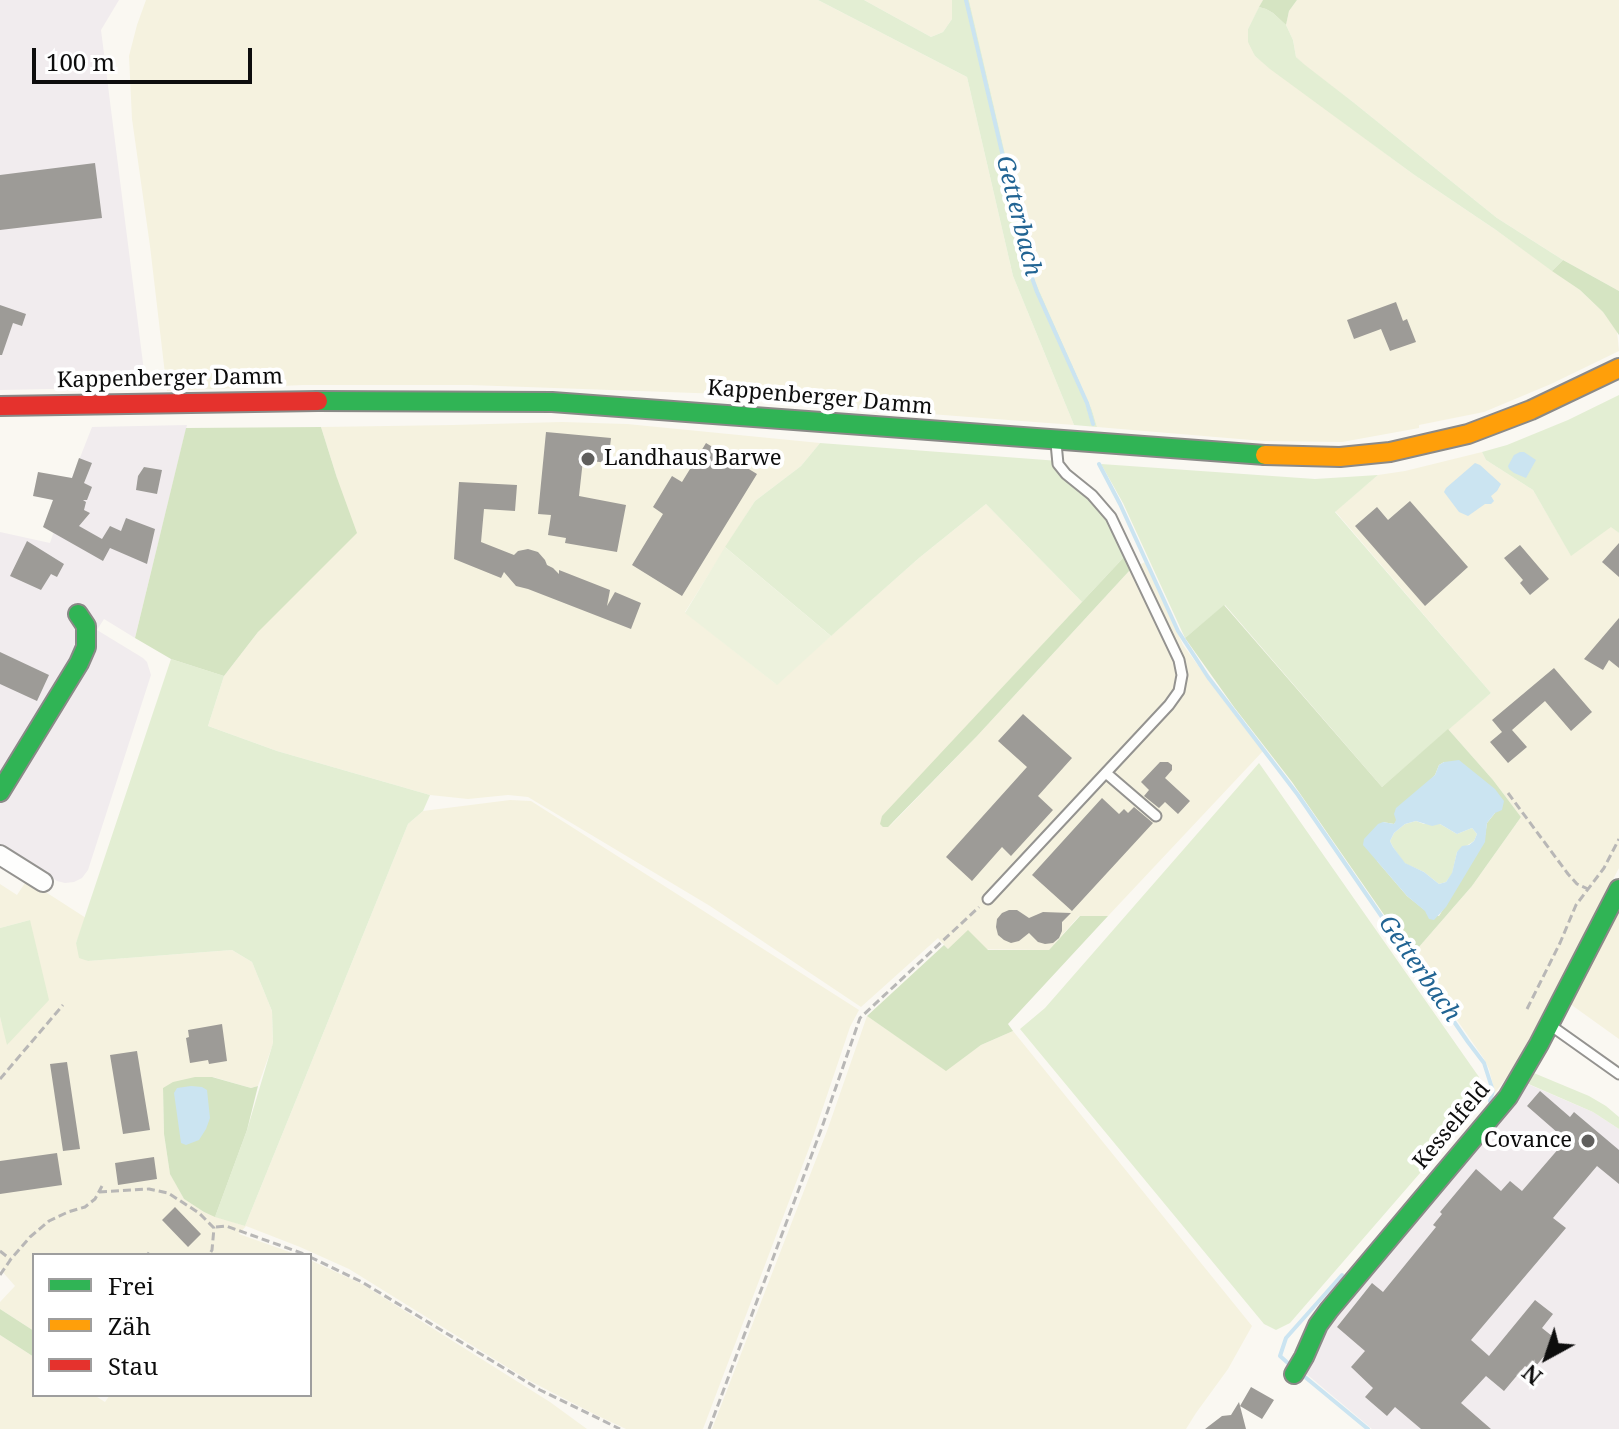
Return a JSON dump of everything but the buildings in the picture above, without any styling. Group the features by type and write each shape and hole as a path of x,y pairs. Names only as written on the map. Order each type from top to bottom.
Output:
{"main road":[{"name":"Kappenberger Damm","path":"0,406 379,400 552,402 1296,457 1340,457 1435,443 1480,429 1531,410 1619,368"},
{"path":"0,792 79,663 86,647 86,626 78,614"},
{"name":"Kesselfeld","path":"1297,1370 1318,1325 1329,1310 1508,1097 1619,889"}],"street":[{"path":"0,855 43,882"}],"lane":[{"path":"988,899 1169,705 1179,691 1182,675 1179,660 1111,517 1058,464 1056,440"},
{"path":"1106,773 1156,816"},
{"path":"1549,1024 1619,1074"}],"path":[{"path":"1508,793 1568,874 1577,884 1588,889"},
{"path":"1527,1009 1576,905 1604,868 1619,839"},
{"path":"709,1429 860,1018 988,899"},
{"path":"0,1079 63,1005"},
{"path":"0,1275 30,1237 49,1221 85,1207 95,1199 102,1186"},
{"path":"99,1192 149,1189 168,1193 199,1213 214,1228 210,1253"},
{"path":"214,1228 226,1226 300,1253"},
{"path":"0,1251 11,1259"},
{"path":"312,1258 362,1282 540,1390 620,1429"}],"shaded area":[{"path":"0,0 119,0 101,30 146,387 0,390"},
{"path":"146,0 818,0 967,77 1013,276 1074,425 786,403 723,394 470,385 303,385 167,391 132,119 129,56"},
{"path":"864,0 952,0 952,19 943,32 931,37"},
{"path":"969,0 1263,0 1248,29 1255,56 1413,174 1580,290 1617,331 1619,351 1484,412 1342,442 1263,441 1097,427 1035,281"},
{"path":"1297,0 1619,0 1619,291 1497,218 1305,66 1296,57 1286,25 1289,11"},
{"path":"562,422 627,424 820,443 801,466 755,501 685,612 776,684 919,558 986,504 1082,602 968,725 889,827 1130,570 1145,562 1183,645 1263,751 1108,916 1079,916 1049,950 948,949 938,938 861,1007 710,906 528,797 508,795 468,799 430,795 277,751 208,726 224,676 258,632 337,478 321,427"},
{"path":"187,425 135,638 104,619 97,630 143,658 151,675 88,870 74,882 57,881 0,844 0,532 50,543 92,427"},
{"path":"1482,452 1486,460 1533,490 1571,555 1611,526 1619,533 1619,868 1516,1065 1495,1093 1484,1059 1412,955 1472,886 1521,817 1448,729 1491,693 1335,511 1378,475"},
{"path":"510,800 531,801 859,1010 850,1027 811,1143 703,1429 626,1429 528,1380 349,1269 246,1226 239,1234 292,1253 32,1253 32,1330 0,1309 0,1302 15,1286 0,1269 0,1017 8,1045 30,920 0,928 0,884 17,895 27,880 86,918 76,943 87,961 232,950 252,962 272,1011 273,1044 258,1086 251,1088 213,1077 163,1088 164,1134 170,1173 184,1199 204,1212 245,1226 408,824 423,811"},
{"path":"1619,900 1619,1039 1566,1001"},
{"path":"867,1016 946,1070 981,1045 1013,1031 1252,1326 1228,1369 1186,1429 712,1429 827,1131"},
{"path":"1523,1082 1593,1112 1619,1129 1619,1429 1372,1429 1303,1371 1324,1323"},
{"path":"312,1261 362,1284 550,1402 587,1429 0,1429 0,1335 32,1356 32,1397 97,1397 105,1402 109,1397 312,1397"}],"green space":[{"path":"818,0 864,0 931,37 943,32 952,19 952,0 969,0 1035,281 1097,427 1074,425 1013,276 967,77"},
{"path":"1263,0 1297,0 1289,11 1286,25 1273,13 1259,7"},
{"path":"1259,7 1273,13 1286,25 1296,57 1305,65 1497,218 1563,260 1552,271 1270,69 1255,56 1248,42 1248,29"},
{"path":"1563,260 1619,291 1619,335 1603,312 1580,290 1552,271"},
{"path":"1619,395 1619,533 1611,527 1571,556 1533,490 1486,460 1482,452 1568,420"},
{"path":"321,427 357,533 258,632 224,676 171,659 135,638 186,428"},
{"path":"820,443 1059,461 1102,511 1124,557 1082,602 986,504 831,636 725,547 755,501 801,466"},
{"path":"1101,464 1315,479 1378,475 1335,512 1491,693 1382,787 1225,605 1185,638 1123,503"},
{"path":"725,547 831,636 777,685 685,613"},
{"path":"1124,557 1130,570 978,735 888,827 883,827 880,824 882,816"},
{"path":"1224,605 1382,787 1448,729 1521,817 1472,886 1412,955 1292,782 1185,638","holes":["1451,763 1495,813 1487,823 1484,842 1439,916 1427,914 1377,861 1383,822 1394,824 1435,775 1439,765"]},
{"path":"171,659 224,676 208,726 277,751 430,795 423,811 408,824 245,1226 215,1217 247,1130 273,1043 272,1011 252,962 232,950 88,961 79,958 76,943"},
{"path":"1259,763 1479,1077 1479,1105 1290,1323 1276,1330 1264,1324 1020,1029 1045,1008"},
{"path":"1416,821 1440,824 1457,834 1472,828 1477,834 1474,841 1457,852 1452,874 1446,882 1439,884 1424,872 1404,863 1390,841 1405,824"},
{"path":"1080,916 1108,916 1008,1024 1013,1031 981,1045 946,1071 867,1016 944,945 948,949 968,930 988,950 1049,950"},
{"path":"30,920 49,1000 7,1045 0,1017 0,928"},
{"path":"1529,1071 1606,1106 1619,1117 1619,1129 1593,1112 1524,1082"},
{"path":"212,1077 251,1088 258,1086 247,1130 215,1217 184,1199 170,1174 164,1134 163,1088 173,1082"},
{"path":"0,1309 32,1330 32,1356 0,1335"}],"water":[{"path":"1520,452 1536,460 1526,478 1514,473 1508,466 1514,455"},
{"path":"1475,463 1501,484 1491,496 1494,501 1491,504 1485,504 1468,516 1459,512 1444,492"},
{"path":"1459,760 1495,789 1504,801 1502,810 1487,823 1485,842 1446,907 1434,920 1429,919 1425,911 1407,896 1363,845 1364,839 1378,824 1394,824 1396,808 1435,775 1439,765","holes":["1416,821 1432,826 1440,824 1457,834 1472,828 1477,834 1474,841 1457,852 1452,873 1446,882 1439,884 1405,863 1390,841 1405,824"]},
{"path":"191,1086 207,1090 210,1118 199,1140 186,1145 181,1143 174,1093 177,1088"}],"waterway":[{"name":"Getterbach","path":"966,0 1031,275 1087,403 1093,424"},
{"name":"Getterbach","path":"1099,464 1178,631 1208,677 1298,795 1484,1063 1493,1091 1490,1101"},
{"name":"Getterbach","path":"1289,1364 1280,1356 1286,1338 1342,1275"},
{"name":"Getterbach","path":"1305,1377 1368,1429"}],"traffic: fast":[{"path":"318,401 552,402 1265,455"},
{"path":"0,792 79,663 86,647 86,626 78,614"},
{"path":"1294,1374 1318,1325 1329,1310 1508,1097 1619,889"}],"traffic: slow":[{"path":"1265,455 1340,457 1390,452 1468,434 1531,410 1619,368"}],"traffic: jam":[{"path":"0,406 318,401"}],"place":[{"name":"Landhaus Barwe","path":"588,459"},
{"name":"Covance","path":"1588,1141"}]}
